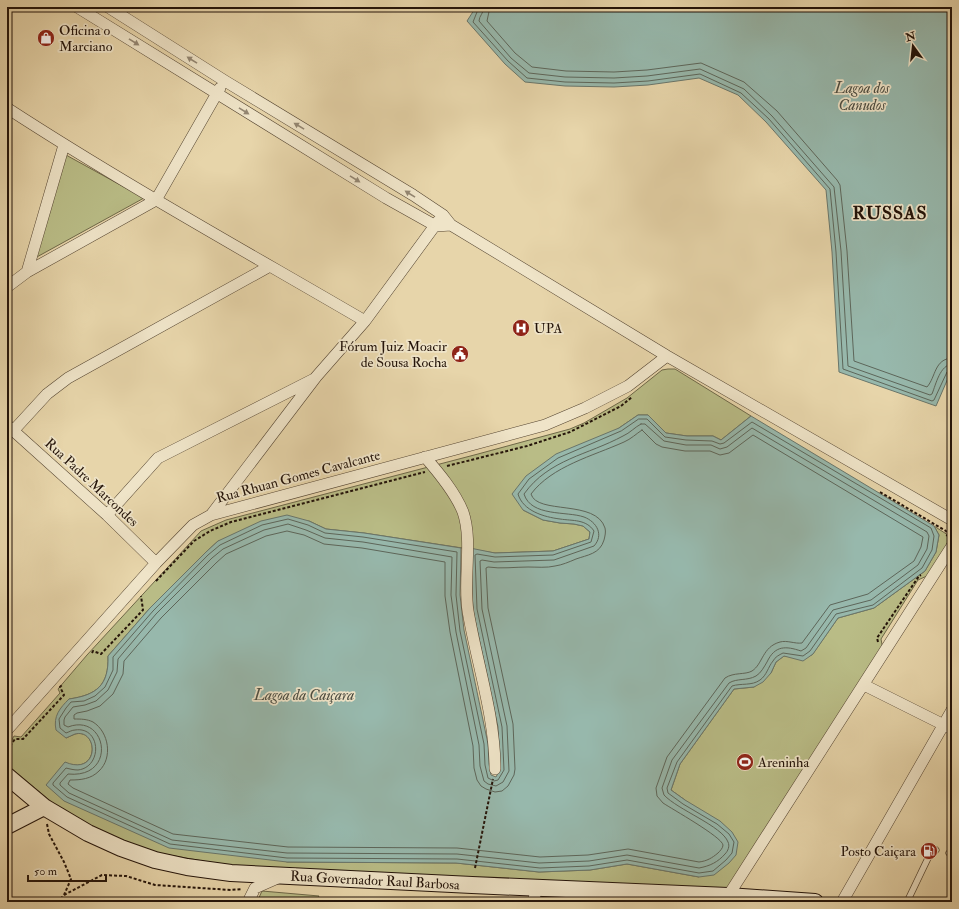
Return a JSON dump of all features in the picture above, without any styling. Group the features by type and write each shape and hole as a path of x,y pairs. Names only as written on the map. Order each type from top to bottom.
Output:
{"street":[{"path":"77,7 386,198 436,226 451,225"},
{"path":"108,7 443,215 451,225 667,356 952,520"},
{"path":"7,287 27,272 156,200 216,94 225,81"},
{"path":"7,108 64,145 156,200 365,321"},
{"path":"27,272 64,145"},
{"path":"211,515 316,378 365,321 443,215"},
{"path":"10,428 47,394 68,378 270,266"},
{"name":"Rua Rhuan Gomes Cavalcante","path":"7,730 156,563 193,525 211,515 545,425 585,408 628,386 667,356"},
{"path":"107,515 158,458 316,378"},
{"name":"Rua Padre Marcondes","path":"10,428 107,515 156,563"},
{"path":"425,458 436,469 454,494 466,524 468,610 492,730 495,751 495,769"},
{"path":"728,896 864,685 948,543"},
{"path":"864,685 948,727"},
{"path":"842,902 948,727 952,710"},
{"name":"Rua Governador Raul Barbosa","path":"7,776 44,807 88,833 121,848 156,860 187,867 231,873 284,875 535,895 728,896 815,902"},
{"path":"7,826 44,807"},
{"path":"248,902 255,888 284,875"}],"lane":[{"path":"906,902 930,854 936,850"}],"path":[{"path":"152,585 194,541 210,531 231,522 528,446 570,432 621,406 633,396"},
{"path":"879,491 946,531 948,534 948,543"},
{"path":"879,645 877,638 919,576 923,575"},
{"path":"88,656 93,651 101,654 143,610 141,596"},
{"path":"7,750 14,739 23,739 64,695 60,687 65,682"},
{"path":"475,868 495,769"},
{"path":"44,807 49,834 71,879 64,895 58,902"},
{"path":"64,895 102,876 126,876 155,885 230,890 255,888"}],"green space":[{"path":"66,155 144,198 35,258"},
{"path":"675,369 751,416 721,440 713,436 687,436 666,433 648,415 638,415 619,428 523,510 543,520 583,526 590,532 589,539 553,551 495,553 364,533 326,529 309,521 218,541 150,608 108,656 106,674 99,687 87,695 69,699 66,738 75,734 83,734 92,744 92,751 90,758 85,763 76,765 65,763 287,862 456,863 539,872 590,870 627,864 699,877 685,800 671,790 680,764 734,689 754,687 771,673 776,662 784,656 792,657 812,655 838,618 874,608 925,571 936,552 939,535 934,526 951,537 929,575 918,580 881,639 883,650 726,890 253,870 147,851 95,828 54,804 8,764 6,756 14,736 21,737 60,693 58,689 87,655 201,531 226,520 570,429 584,423 627,398 662,370"},
{"path":"262,891 319,896 316,902 257,902"},
{"path":"546,895 683,902 544,902"}],"water":[{"name":"Lagoa dos Canudos","path":"476,7 952,7 952,369 936,406 839,372 832,252 826,190 766,122 738,95 699,78 648,85 614,87 565,86 525,82 505,64 467,21"},
{"name":"Lagoa da Caiçara","path":"638,415 648,415 666,433 687,436 713,436 721,440 751,416 934,526 939,535 936,552 925,571 874,608 838,618 813,654 803,661 784,656 776,662 771,673 763,682 754,687 734,689 680,764 671,790 720,821 732,832 738,842 736,855 729,863 714,875 699,877 627,864 590,870 539,872 456,863 287,862 169,848 64,801 46,785 65,762 76,765 85,763 90,758 92,751 92,744 83,734 75,734 66,738 56,730 56,716 69,699 87,695 99,687 106,674 108,656 150,608 218,541 261,521 287,515 309,521 326,529 364,533 461,548 460,595 464,630 488,744 491,775 496,777 500,769 498,727 473,610 470,548 495,553 553,551 589,539 590,532 583,526 543,520 523,510 512,494 526,476 556,454 619,428"}],"place":[{"name":"Oficina o Marciano","path":"46,38"},
{"name":"UPA","path":"521,328"},
{"name":"Fórum Juiz Moacir de Sousa Rocha","path":"460,354"},
{"name":"Areninha","path":"745,762"},
{"name":"Posto Caiçara","path":"929,851"}],"district":[{"name":"RUSSAS","path":"890,213"}]}
